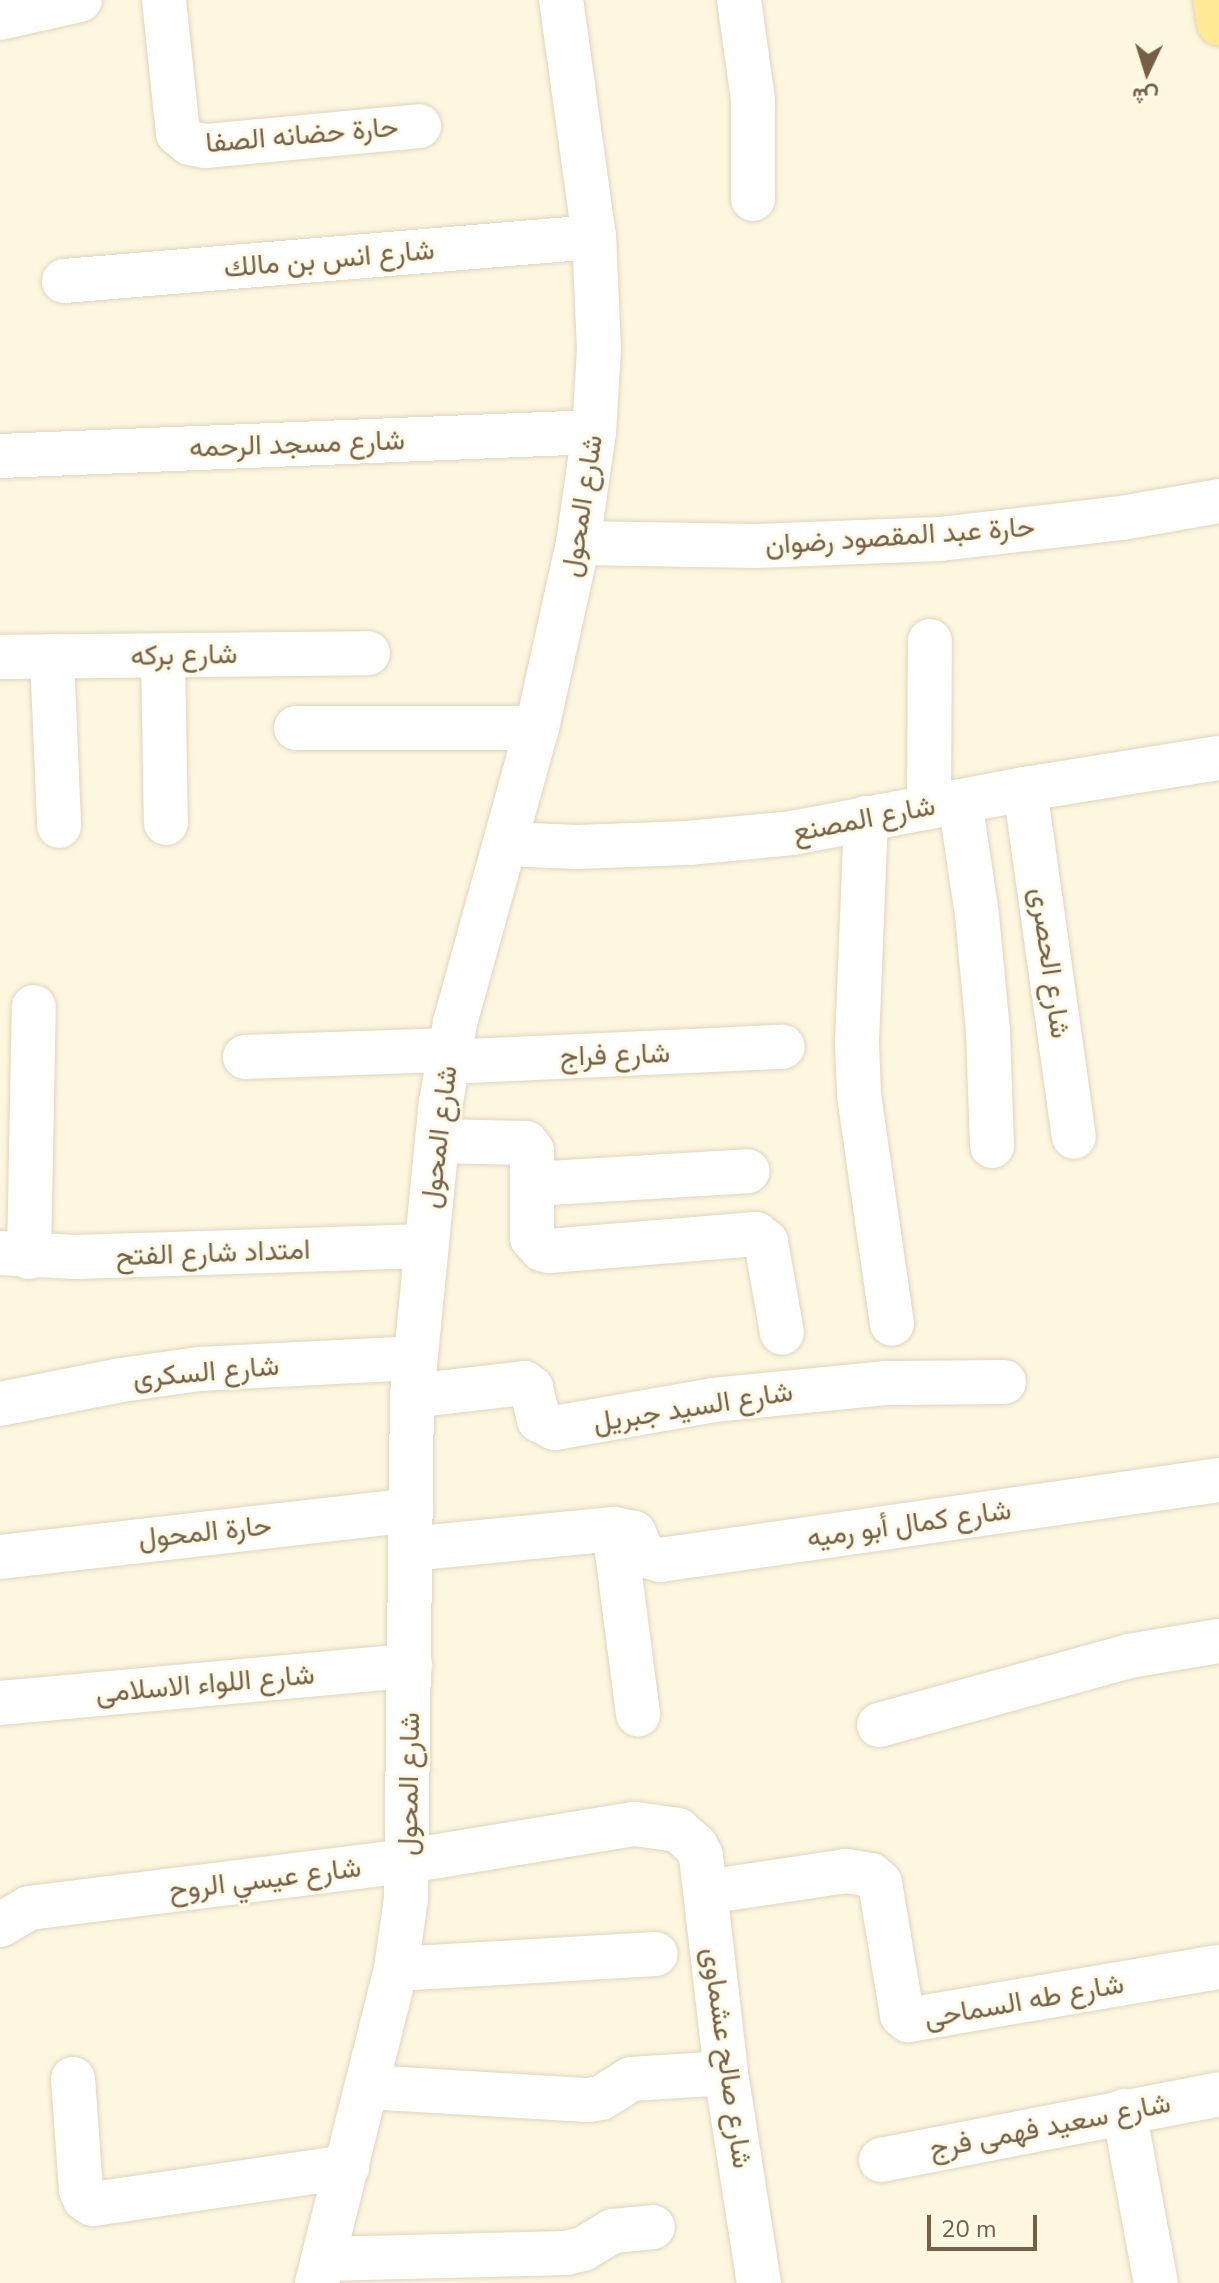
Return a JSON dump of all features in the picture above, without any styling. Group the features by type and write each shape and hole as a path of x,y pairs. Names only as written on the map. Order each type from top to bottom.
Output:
{"main road":[{"path":"1215,0 1219,24"}],"street":[{"path":"0,18 80,0"},
{"name":"حارة حضانه الصفا","path":"164,0 178,133 190,143 205,146 419,126"},
{"name":"شارع المحول","path":"320,2271 396,1969 408,1861 413,1377 448,1056 537,728 578,543 594,432 599,350 594,237 561,0"},
{"path":"739,0 753,100 753,199"},
{"name":"شارع انس بن مالك","path":"64,281 594,237"},
{"name":"شارع مسجد الرحمه","path":"0,456 594,432"},
{"name":"حارة عبد المقصود رضوان","path":"578,543 756,546 940,539 1122,518 1219,501"},
{"path":"930,641 945,804 977,915 987,1017 992,1146"},
{"name":"شارع بركه","path":"0,657 368,653"},
{"path":"52,656 59,826"},
{"path":"163,656 166,823"},
{"path":"296,728 537,728"},
{"name":"شارع المصنع","path":"506,844 577,847 688,843 792,833 1025,789 1219,758"},
{"name":"شارع الحصرى","path":"1025,789 1074,1137"},
{"path":"866,818 857,1042 859,1095 892,1324"},
{"path":"14,1255 16,1065 34,1007"},
{"name":"شارع فراج","path":"245,1057 448,1056 783,1047"},
{"path":"437,1141 526,1143 532,1151 532,1238 542,1249 549,1251 756,1234 766,1242 782,1333"},
{"path":"532,1184 748,1171"},
{"name":"امتداد شارع الفتح","path":"14,1255 426,1246"},
{"name":"شارع السكرى","path":"0,1404 121,1380 199,1369 413,1377"},
{"name":"شارع السيد جبريل","path":"413,1377 524,1383 531,1388 539,1420 555,1428 728,1398 885,1383 1004,1382"},
{"name":"شارع كمال أبو رميه","path":"614,1529 634,1533 643,1555 660,1560 1219,1480"},
{"path":"411,1530 614,1529 638,1714"},
{"name":"حارة المحول","path":"0,1557 411,1530"},
{"path":"879,1725 1129,1656 1219,1641"},
{"name":"شارع اللواء الاسلامى","path":"0,1703 410,1666"},
{"name":"شارع عيسي الروح","path":"14,1916 408,1861 635,1824 664,1825 688,1838"},
{"name":"شارع صالح عشماوى","path":"688,1838 701,1856 726,2073 759,2283"},
{"name":"شارع طه السماحى","path":"706,1892 846,1871 871,1875 880,1883 902,2015 908,2020 1219,1967"},
{"path":"396,1969 656,1954"},
{"path":"367,2087 588,2100 601,2098 631,2079 726,2073"},
{"path":"73,2079 81,2190 85,2199 93,2204 347,2167"},
{"name":"شارع سعيد فهمى فرج","path":"881,2160 1219,2094"},
{"path":"1124,2111 1156,2283"},
{"path":"320,2271 566,2253 583,2249 613,2231 653,2227"}]}
